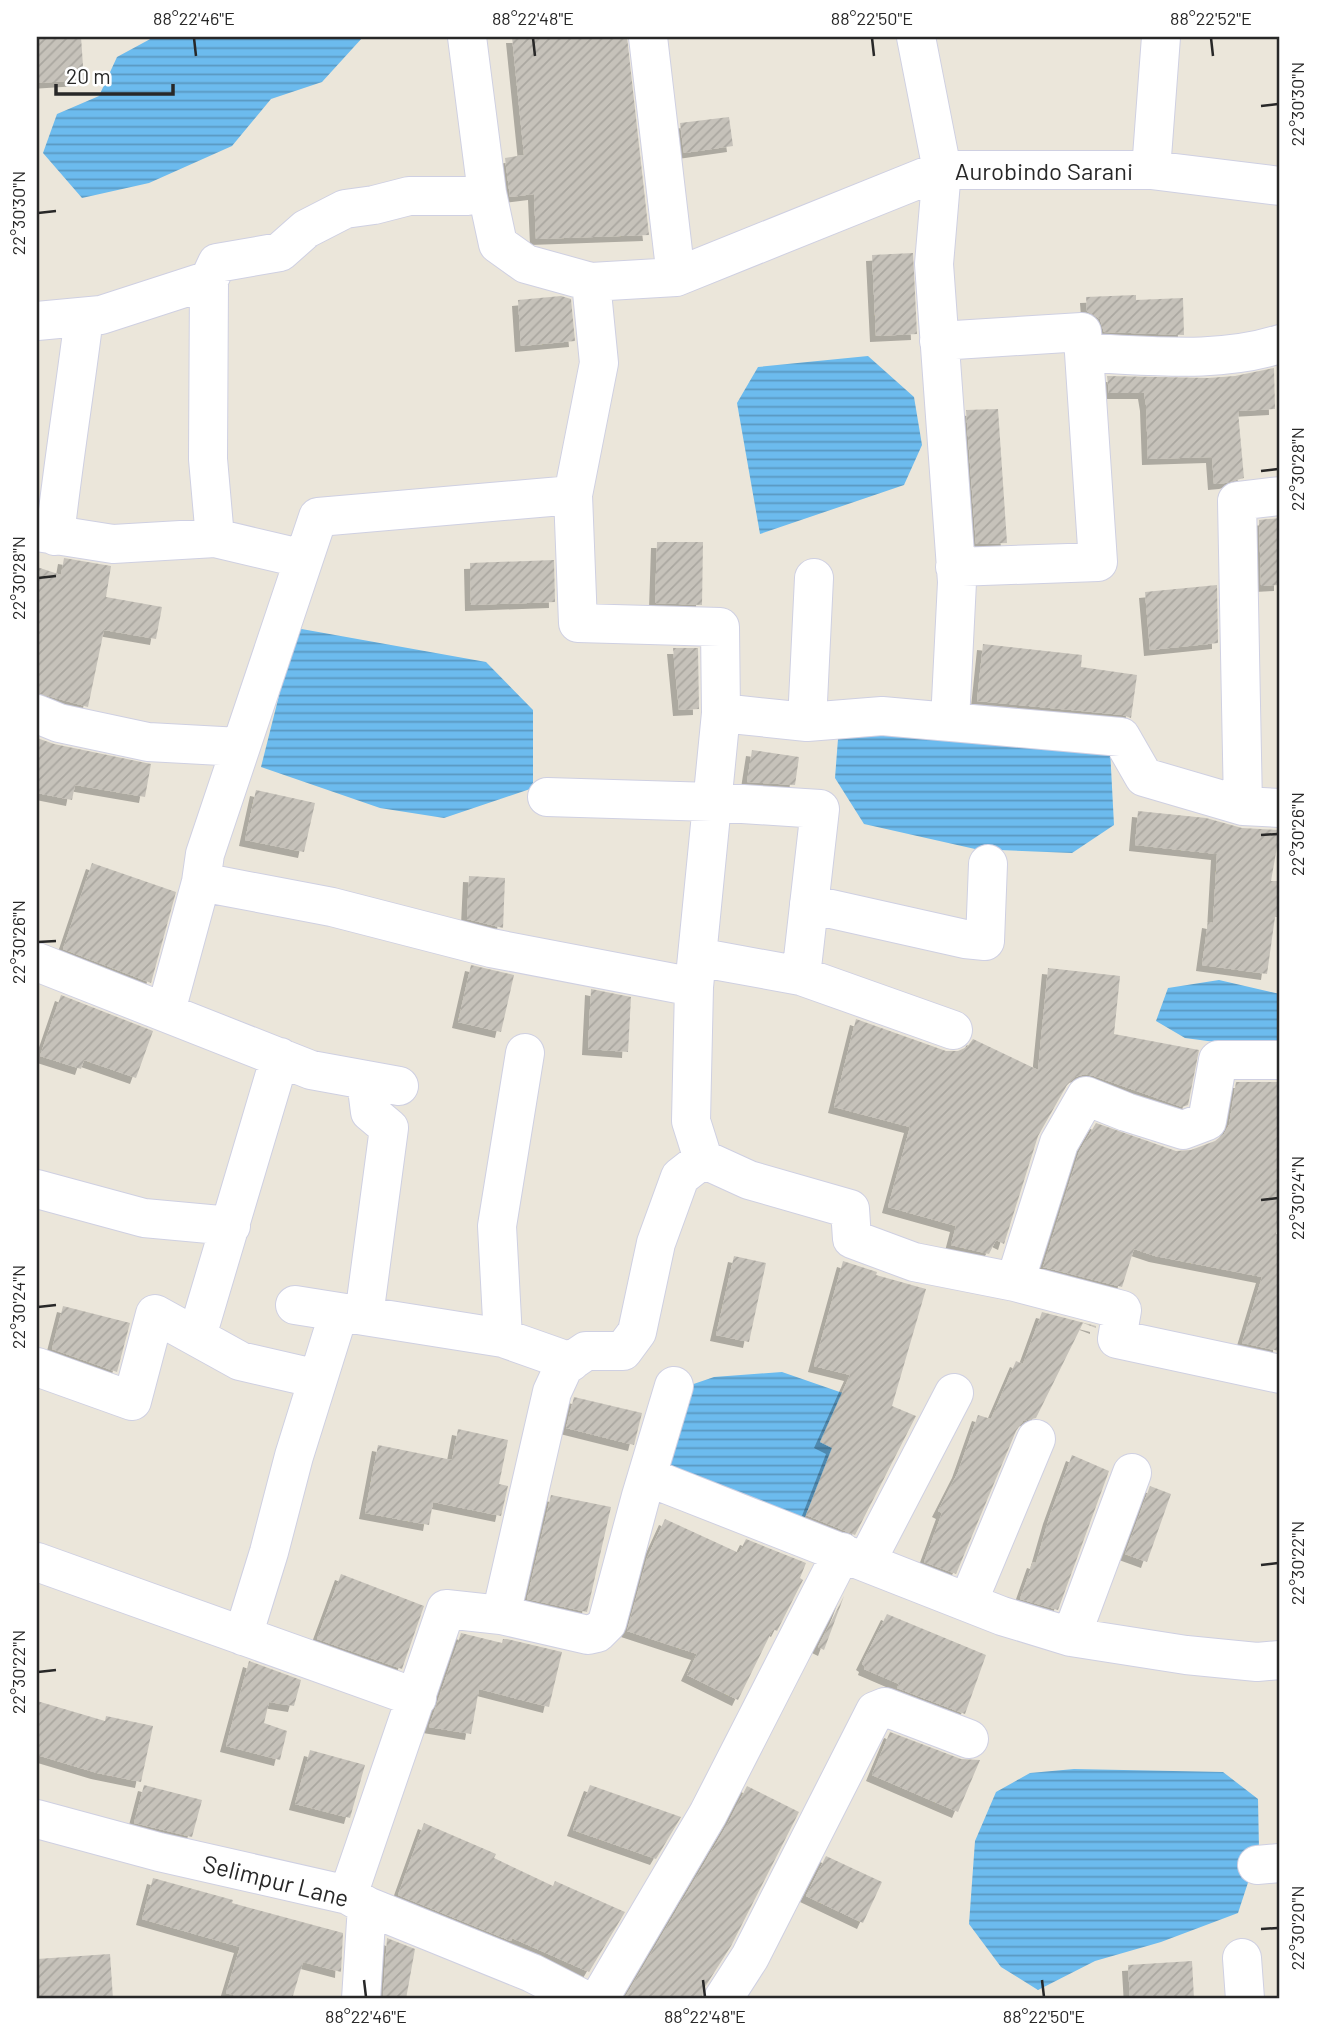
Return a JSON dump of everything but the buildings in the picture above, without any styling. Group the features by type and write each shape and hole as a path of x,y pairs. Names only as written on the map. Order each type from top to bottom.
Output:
{"street":[{"path":"467,37 487,193 498,244 526,264 591,282 676,277 942,170 934,264 955,567 950,722"},
{"path":"648,37 676,277"},
{"name":"Aurobindo Sarani","path":"916,37 942,170 1151,170 1280,186"},
{"path":"1151,170 1161,37"},
{"path":"215,538 208,459 209,280 218,263 280,252 306,229 345,209 409,196 467,196 487,193"},
{"path":"37,321 101,315 209,280"},
{"path":"591,282 599,363 573,495 578,623 720,627 721,713 696,972 691,1121 703,1159 749,1180 850,1209 852,1239 914,1262 1015,1282 1122,1310 1117,1339 1280,1374"},
{"path":"84,317 46,534 113,544 215,538 304,559"},
{"path":"939,341 1082,332 1084,353 1098,562 955,567"},
{"path":"1084,353 1220,357 1280,344"},
{"path":"166,1011 201,882 205,854 318,517 573,495"},
{"path":"1243,806 1237,501 1280,496"},
{"path":"807,722 814,578"},
{"path":"37,713 60,723 148,742 240,747"},
{"path":"721,713 807,722 882,716 1121,737 1144,777 1243,806 1280,808"},
{"path":"547,797 712,802 820,809 801,976"},
{"path":"809,904 965,939 985,941 988,864"},
{"path":"201,882 332,907 491,948 696,972 801,976 953,1030"},
{"path":"37,962 311,1070 383,1083 370,1112 390,1128 351,1314 318,1379 243,1636"},
{"path":"503,1338 498,1226 525,1053"},
{"path":"197,1336 280,1057"},
{"path":"1015,1282 1059,1143 1086,1096 1183,1130 1207,1121 1218,1060 1280,1060"},
{"path":"501,1615 552,1392 564,1366 586,1351 623,1351 637,1332 656,1243 680,1177 703,1159"},
{"path":"37,1189 144,1218 231,1226"},
{"path":"295,1305 503,1338 571,1362"},
{"path":"37,1367 132,1401 155,1314 240,1361 318,1379"},
{"path":"361,1999 358,1900 446,1609 501,1615 588,1635 603,1629 610,1616 674,1386"},
{"path":"599,1999 854,1557 954,1393"},
{"path":"968,1602 1037,1439"},
{"path":"1071,1637 1132,1473"},
{"path":"648,1477 1002,1616 1071,1637 1186,1655 1257,1662 1280,1660"},
{"path":"39,1570 243,1636 417,1698"},
{"path":"723,1999 750,1957 875,1711 886,1707 969,1739"},
{"name":"Selimpur Lane","path":"37,1819 159,1852 358,1900 532,1973 583,1999"},
{"path":"1242,1958 1245,1999"}],"water":[{"path":"154,37 363,37 322,82 271,99 232,146 149,183 82,198 43,153 57,114 99,96 117,57"},
{"path":"868,356 914,397 922,445 904,485 760,534 737,403 758,367"},
{"path":"296,628 486,662 533,710 533,788 444,818 380,808 261,767"},
{"path":"863,728 1110,749 1114,825 1072,853 975,849 864,824 835,778 838,739"},
{"path":"1219,980 1280,994 1280,1040 1260,1048 1185,1038 1156,1021 1168,988"},
{"path":"782,1372 860,1399 803,1521 661,1462 679,1389 714,1377"},
{"path":"1074,1769 1223,1772 1258,1799 1259,1849 1238,1913 1161,1942 1095,1961 1038,1990 1001,1967 969,1924 975,1841 996,1792 1030,1773"}]}
